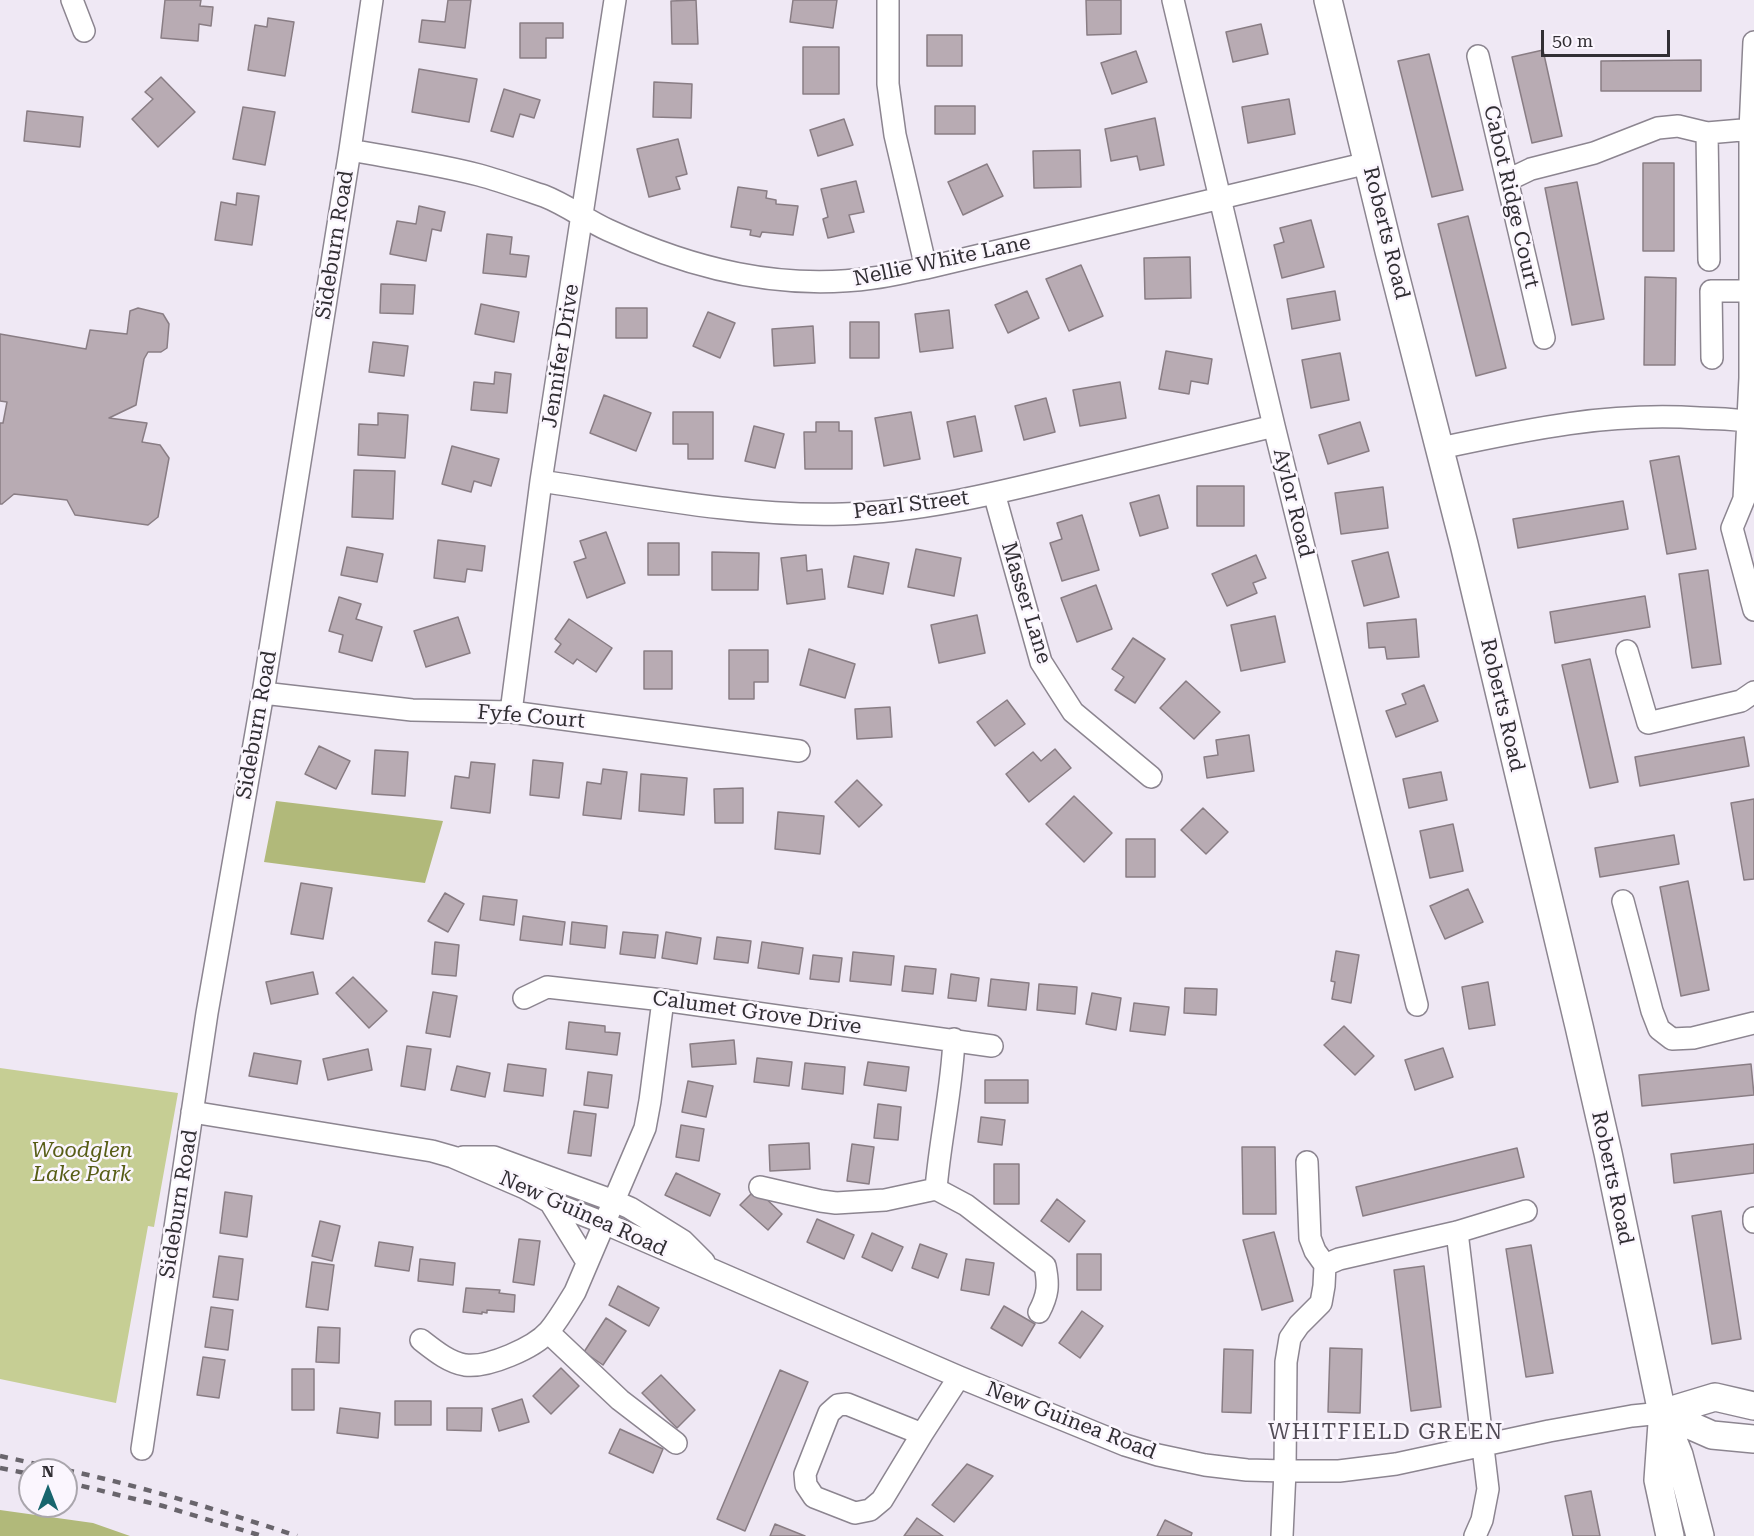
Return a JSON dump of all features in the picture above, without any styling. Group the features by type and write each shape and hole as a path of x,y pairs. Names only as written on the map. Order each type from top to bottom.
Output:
{"main road":[{"name":"Roberts Road","path":"1328,0 1440,448 1579,1026 1662,1413"},
{"name":"New Guinea Road","path":"1662,1413 1715,1397 1754,1406"},
{"name":"New Guinea Road","path":"1662,1413 1712,1435 1754,1439"},
{"path":"1662,1413 1658,1480 1671,1536"},
{"path":"1662,1413 1679,1455 1700,1536"}],"street":[{"path":"72,0 84,31"},
{"name":"Sideburn Road","path":"142,1449 207,1013 263,693 372,0"},
{"name":"Jennifer Drive","path":"511,712 541,481 615,0"},
{"path":"888,0 888,84 894,125 926,268"},
{"name":"Aylor Road","path":"1173,0 1274,426 1417,1005"},
{"path":"1754,42 1750,422 1744,499 1732,528 1754,610"},
{"name":"Cabot Ridge Court","path":"1478,56 1544,338"},
{"path":"1508,180 1531,169 1594,153 1658,128 1678,126 1707,133 1752,130"},
{"path":"1707,133 1709,260"},
{"name":"Nellie White Lane","path":"350,150 480,175 563,204 606,229 670,256 752,277 795,281 873,278 926,268 1368,163"},
{"path":"1712,358 1711,291 1750,291"},
{"path":"1440,448 1554,424 1608,417 1662,415 1750,422"},
{"name":"Pearl Street","path":"541,481 720,508 802,514 885,512 994,493 1274,426"},
{"name":"Masser Lane","path":"994,493 1041,662 1073,712 1151,777"},
{"path":"1627,651 1648,723 1741,701 1754,692"},
{"name":"Fyfe Court","path":"263,693 412,711 511,712 799,751"},
{"path":"1623,901 1652,1011 1659,1029 1672,1039 1694,1038 1754,1023"},
{"name":"Calumet Grove Drive","path":"524,998 547,987 663,1000 992,1046"},
{"path":"421,1340 448,1360 465,1365 501,1359 525,1349 548,1332 567,1306 645,1128 663,1000"},
{"path":"936,1190 954,1039"},
{"name":"New Guinea Road","path":"192,1112 432,1151 453,1157 525,1188 550,1202 604,1222 959,1377 1125,1445 1205,1465 1246,1470 1340,1471 1396,1464 1550,1431 1662,1413"},
{"name":"New Guinea Road","path":"453,1157 494,1157 614,1201 683,1240 713,1270"},
{"path":"1282,1536 1286,1362 1290,1338 1299,1325 1321,1303 1324,1286 1325,1265 1315,1251 1310,1238 1307,1161"},
{"path":"760,1187 821,1202 836,1203 885,1200 936,1190 966,1205 1045,1266 1048,1283 1045,1300 1039,1312"},
{"path":"550,1202 587,1262"},
{"path":"1325,1265 1339,1259 1457,1232 1526,1211"},
{"path":"1457,1232 1488,1489 1482,1520 1475,1536"},
{"path":"548,1332 620,1400 676,1443"},
{"path":"922,1434 847,1404 838,1405 829,1413 805,1474 806,1485 814,1497 855,1513 870,1510 882,1500 959,1377"}],"green space":[{"path":"276,801 443,821 425,883 264,862"},
{"name":"Woodglen Lake Park","path":"0,1068 178,1093 154,1227 148,1226 116,1403 0,1379"},
{"path":"0,1510 18,1513 18,1518 57,1518 93,1523 130,1536 0,1536"}],"building":[{"path":"165,0 201,0 200,6 213,7 211,26 199,24 198,41 161,38"},
{"path":"448,0 471,0 465,48 419,42 422,20 445,22"},
{"path":"696,0 698,44 672,44 671,1"},
{"path":"793,0 837,0 833,28 790,22"},
{"path":"1086,0 1121,0 1121,34 1087,35"},
{"path":"268,18 294,22 285,76 248,70 255,25 267,27"},
{"path":"520,23 563,23 563,38 546,38 546,58 520,58"},
{"path":"1261,24 1268,54 1233,62 1226,32"},
{"path":"927,35 962,35 962,66 927,66"},
{"path":"803,47 839,47 839,94 803,94"},
{"path":"1543,50 1562,136 1532,143 1512,57"},
{"path":"1136,51 1147,82 1112,94 1101,63"},
{"path":"1429,54 1463,190 1432,197 1398,61"},
{"path":"1701,60 1701,91 1601,91 1601,61"},
{"path":"419,69 477,79 469,122 412,112"},
{"path":"161,77 195,112 158,147 132,119 153,99 145,92"},
{"path":"654,82 692,84 691,118 653,117"},
{"path":"504,89 540,100 534,118 520,114 513,137 491,131"},
{"path":"1289,99 1295,134 1248,143 1242,107"},
{"path":"935,106 975,106 975,134 935,134"},
{"path":"243,107 275,112 265,165 233,159"},
{"path":"27,111 83,117 80,147 24,141"},
{"path":"1155,118 1164,165 1140,170 1137,156 1111,161 1105,129"},
{"path":"844,119 853,145 818,156 810,130"},
{"path":"678,139 687,174 676,177 680,189 649,197 637,149"},
{"path":"1080,150 1081,187 1034,188 1033,151"},
{"path":"1643,163 1674,163 1674,251 1643,251"},
{"path":"987,164 1003,196 963,215 948,182"},
{"path":"856,181 864,212 849,215 854,232 828,238 823,219 828,217 821,189"},
{"path":"1577,182 1604,319 1572,325 1545,188"},
{"path":"738,187 767,191 766,198 776,200 776,204 798,206 793,235 762,232 760,237 750,235 751,230 731,227"},
{"path":"237,193 259,196 252,245 215,240 221,202 236,205"},
{"path":"419,206 445,212 441,231 432,229 426,261 390,254 397,221 416,224"},
{"path":"1468,216 1506,368 1476,376 1438,224"},
{"path":"1311,220 1324,267 1282,278 1274,245 1284,242 1280,228"},
{"path":"487,234 512,237 510,254 529,256 526,277 483,273"},
{"path":"1190,257 1191,298 1145,299 1144,258"},
{"path":"1081,265 1103,316 1069,331 1046,279"},
{"path":"1645,277 1676,278 1675,365 1644,365"},
{"path":"381,284 415,285 413,314 380,313"},
{"path":"1027,291 1039,318 1008,333 995,305"},
{"path":"1335,291 1340,320 1292,329 1287,299"},
{"path":"481,304 519,312 514,342 475,334"},
{"path":"138,308 163,314 169,324 167,348 161,352 148,352 144,359 136,405 109,418 147,423 142,442 160,445 169,458 158,517 148,525 75,515 67,500 14,494 0,504 0,423 3,423 7,402 0,401 0,334 86,349 90,330 127,334 130,311"},
{"path":"616,308 647,308 647,338 616,338"},
{"path":"949,310 953,348 920,352 915,314"},
{"path":"708,312 735,323 720,358 693,346"},
{"path":"850,322 879,322 879,358 850,358"},
{"path":"813,326 815,363 774,366 772,329"},
{"path":"373,342 408,346 404,376 369,372"},
{"path":"1166,351 1212,359 1208,384 1191,381 1189,394 1159,389"},
{"path":"1340,353 1349,400 1311,408 1302,360"},
{"path":"495,372 511,374 507,413 471,410 474,382 494,384"},
{"path":"1120,382 1126,418 1080,426 1073,390"},
{"path":"604,395 651,413 636,451 590,433"},
{"path":"1046,398 1055,432 1024,440 1015,406"},
{"path":"673,412 713,412 713,459 688,459 688,444 673,444"},
{"path":"911,412 920,459 884,466 875,418"},
{"path":"378,413 408,415 405,458 358,455 359,424 378,425"},
{"path":"975,416 982,451 954,457 947,422"},
{"path":"816,422 839,422 839,431 852,431 852,469 805,469 804,432 816,432"},
{"path":"1360,422 1369,451 1328,464 1319,435"},
{"path":"754,426 784,434 775,468 745,461"},
{"path":"452,446 499,459 491,486 474,481 471,492 442,484"},
{"path":"1679,456 1696,549 1667,554 1650,461"},
{"path":"354,470 395,471 393,519 352,517"},
{"path":"1197,486 1244,486 1244,526 1197,526"},
{"path":"1383,487 1388,528 1341,534 1335,493"},
{"path":"1159,495 1168,528 1140,536 1130,503"},
{"path":"1623,501 1628,529 1518,548 1513,519"},
{"path":"1082,515 1099,570 1062,581 1050,543 1062,539 1057,523"},
{"path":"606,532 625,583 587,598 574,562 586,558 580,541"},
{"path":"438,540 485,546 482,571 467,569 465,582 434,578"},
{"path":"648,543 679,543 679,575 648,575"},
{"path":"347,547 383,554 377,582 341,575"},
{"path":"916,549 961,558 954,596 908,587"},
{"path":"712,552 759,553 758,590 712,590"},
{"path":"1388,552 1399,597 1364,606 1352,561"},
{"path":"806,555 807,571 822,569 825,599 787,604 781,558"},
{"path":"1256,555 1266,578 1253,583 1257,593 1227,606 1212,574"},
{"path":"854,556 889,563 883,594 848,587"},
{"path":"1708,570 1721,664 1692,668 1679,574"},
{"path":"1096,585 1112,629 1077,642 1061,598"},
{"path":"1645,596 1650,627 1555,643 1550,612"},
{"path":"339,597 361,604 356,619 382,627 372,661 339,652 343,635 329,631"},
{"path":"977,615 985,653 939,663 931,625"},
{"path":"1275,616 1285,662 1241,671 1231,625"},
{"path":"458,617 470,653 426,667 414,631"},
{"path":"569,619 612,648 596,672 577,659 573,664 555,652 561,644 555,639"},
{"path":"1416,619 1419,657 1387,659 1385,647 1369,648 1367,623"},
{"path":"1133,638 1165,659 1135,703 1115,690 1124,677 1112,669"},
{"path":"809,649 855,664 845,698 800,685"},
{"path":"729,650 768,650 768,682 754,682 754,699 729,699"},
{"path":"644,651 672,651 672,689 644,689"},
{"path":"1590,659 1618,782 1590,788 1562,665"},
{"path":"1186,681 1220,712 1194,739 1160,708"},
{"path":"1424,685 1438,721 1396,737 1386,711 1406,704 1402,694"},
{"path":"1007,700 1025,724 995,746 977,722"},
{"path":"890,707 892,737 857,739 855,709"},
{"path":"1249,735 1254,771 1207,778 1204,757 1218,755 1216,740"},
{"path":"1744,737 1749,766 1640,786 1635,757"},
{"path":"319,746 350,761 336,789 305,774"},
{"path":"1055,749 1071,768 1029,802 1006,774 1033,752 1041,761"},
{"path":"375,750 408,752 405,796 372,794"},
{"path":"533,760 563,763 559,798 530,795"},
{"path":"471,762 495,764 490,813 451,808 455,776 469,778"},
{"path":"603,769 627,772 621,819 583,815 587,782 601,784"},
{"path":"1441,772 1447,800 1409,808 1403,779"},
{"path":"641,774 687,778 684,815 639,811"},
{"path":"857,780 882,805 859,827 835,802"},
{"path":"743,788 743,823 715,823 714,789"},
{"path":"1074,796 1112,833 1084,862 1046,824"},
{"path":"1754,799 1754,879 1744,880 1731,803"},
{"path":"1203,808 1228,832 1206,854 1181,830"},
{"path":"778,812 824,816 820,854 775,849"},
{"path":"1453,824 1463,871 1430,878 1420,831"},
{"path":"1674,835 1679,864 1600,877 1595,848"},
{"path":"1126,839 1155,839 1155,877 1126,877"},
{"path":"1688,881 1709,990 1681,996 1660,887"},
{"path":"301,883 332,888 323,939 291,934"},
{"path":"1468,889 1483,922 1445,939 1430,906"},
{"path":"445,893 464,904 448,932 428,921"},
{"path":"483,896 517,900 514,925 480,920"},
{"path":"523,916 565,922 562,945 520,940"},
{"path":"572,922 607,926 605,948 570,944"},
{"path":"623,932 658,935 655,958 620,954"},
{"path":"666,932 701,938 697,964 662,958"},
{"path":"717,937 751,941 748,963 714,959"},
{"path":"435,942 459,945 456,976 432,974"},
{"path":"762,942 803,948 799,974 758,968"},
{"path":"1336,951 1359,955 1351,1003 1332,999 1335,982 1331,981"},
{"path":"853,952 894,956 891,985 850,981"},
{"path":"813,955 842,958 839,982 810,979"},
{"path":"905,966 936,969 933,994 902,991"},
{"path":"313,972 318,994 271,1004 266,982"},
{"path":"951,974 979,978 976,1001 948,998"},
{"path":"353,977 387,1011 369,1028 336,993"},
{"path":"991,979 1029,983 1026,1010 988,1006"},
{"path":"1488,982 1495,1025 1469,1029 1462,987"},
{"path":"1039,984 1077,987 1075,1014 1037,1010"},
{"path":"1185,988 1217,989 1216,1015 1184,1013"},
{"path":"433,992 457,996 450,1037 426,1033"},
{"path":"1092,993 1121,998 1116,1030 1086,1024"},
{"path":"1134,1003 1169,1007 1165,1035 1130,1031"},
{"path":"569,1022 605,1026 605,1032 620,1033 617,1055 566,1049"},
{"path":"1344,1026 1374,1056 1355,1075 1324,1045"},
{"path":"734,1040 736,1064 692,1067 690,1044"},
{"path":"407,1046 431,1049 425,1090 401,1086"},
{"path":"1443,1048 1453,1077 1415,1090 1405,1060"},
{"path":"368,1049 372,1070 328,1080 323,1059"},
{"path":"254,1053 301,1061 297,1084 249,1076"},
{"path":"757,1058 792,1062 789,1086 754,1082"},
{"path":"868,1062 909,1067 906,1091 864,1085"},
{"path":"805,1063 845,1067 843,1094 802,1089"},
{"path":"508,1064 546,1069 543,1096 504,1091"},
{"path":"1751,1064 1754,1095 1642,1106 1639,1075"},
{"path":"457,1066 490,1073 485,1097 451,1090"},
{"path":"588,1072 612,1075 608,1108 584,1105"},
{"path":"985,1080 1028,1080 1028,1103 985,1103"},
{"path":"688,1081 713,1086 706,1117 682,1112"},
{"path":"878,1104 901,1107 898,1140 874,1138"},
{"path":"574,1111 596,1114 591,1156 568,1153"},
{"path":"981,1117 1005,1120 1002,1145 978,1142"},
{"path":"681,1125 704,1129 699,1161 676,1157"},
{"path":"809,1143 810,1169 770,1171 769,1145"},
{"path":"852,1144 874,1147 869,1184 847,1181"},
{"path":"1754,1144 1754,1173 1674,1183 1671,1154"},
{"path":"1242,1147 1275,1147 1276,1214 1243,1214"},
{"path":"1517,1148 1524,1177 1363,1216 1356,1187"},
{"path":"994,1164 1019,1164 1019,1204 994,1204"},
{"path":"676,1173 720,1194 710,1216 665,1195"},
{"path":"756,1189 782,1214 768,1230 740,1205"},
{"path":"225,1192 252,1196 247,1237 220,1233"},
{"path":"1057,1199 1085,1221 1069,1242 1041,1221"},
{"path":"1721,1211 1741,1339 1712,1344 1692,1216"},
{"path":"817,1219 854,1235 844,1259 807,1242"},
{"path":"320,1221 340,1226 332,1261 312,1256"},
{"path":"1274,1232 1293,1301 1262,1310 1243,1240"},
{"path":"872,1233 903,1247 892,1271 862,1257"},
{"path":"519,1239 540,1241 534,1285 513,1282"},
{"path":"379,1242 413,1247 409,1271 375,1266"},
{"path":"920,1244 947,1254 938,1278 912,1268"},
{"path":"1531,1245 1553,1373 1526,1377 1506,1249"},
{"path":"1077,1254 1101,1254 1101,1290 1077,1290"},
{"path":"219,1256 243,1259 238,1300 213,1297"},
{"path":"420,1259 455,1263 453,1285 418,1281"},
{"path":"966,1259 994,1263 989,1295 961,1290"},
{"path":"312,1262 334,1265 328,1310 306,1307"},
{"path":"1424,1266 1441,1407 1411,1411 1394,1270"},
{"path":"618,1286 659,1308 649,1326 609,1305"},
{"path":"466,1288 500,1290 499,1293 515,1295 514,1312 487,1310 487,1313 482,1312 482,1314 463,1312"},
{"path":"1004,1306 1035,1324 1022,1346 991,1328"},
{"path":"211,1307 233,1310 228,1350 205,1347"},
{"path":"1082,1311 1103,1326 1080,1358 1059,1343"},
{"path":"606,1318 626,1331 603,1365 584,1352"},
{"path":"318,1327 340,1328 339,1363 316,1362"},
{"path":"1330,1348 1362,1349 1360,1413 1328,1412"},
{"path":"1224,1349 1253,1350 1251,1413 1222,1412"},
{"path":"203,1357 225,1360 219,1398 197,1395"},
{"path":"561,1368 579,1386 551,1414 533,1396"},
{"path":"292,1369 314,1369 314,1410 292,1410"},
{"path":"780,1370 808,1382 745,1531 717,1519"},
{"path":"661,1375 695,1410 677,1428 642,1393"},
{"path":"522,1399 529,1422 499,1431 492,1409"},
{"path":"395,1401 431,1401 431,1425 395,1425"},
{"path":"340,1408 380,1413 378,1438 337,1433"},
{"path":"447,1408 482,1408 481,1431 447,1430"},
{"path":"620,1429 663,1449 653,1473 609,1453"},
{"path":"967,1464 993,1476 954,1522 932,1505"},
{"path":"1591,1491 1600,1536 1573,1536 1565,1496"},
{"path":"917,1518 943,1536 904,1536"},
{"path":"1165,1520 1192,1533 1191,1536 1157,1536"},
{"path":"775,1524 805,1536 770,1536"}],"railway":[{"path":"0,1456 18,1460"},
{"path":"0,1468 18,1472"},
{"path":"78,1473 183,1500 297,1536"},
{"path":"78,1485 163,1506 262,1536"}],"district":[{"name":"WHITFIELD GREEN","path":"1386,1433"}]}
